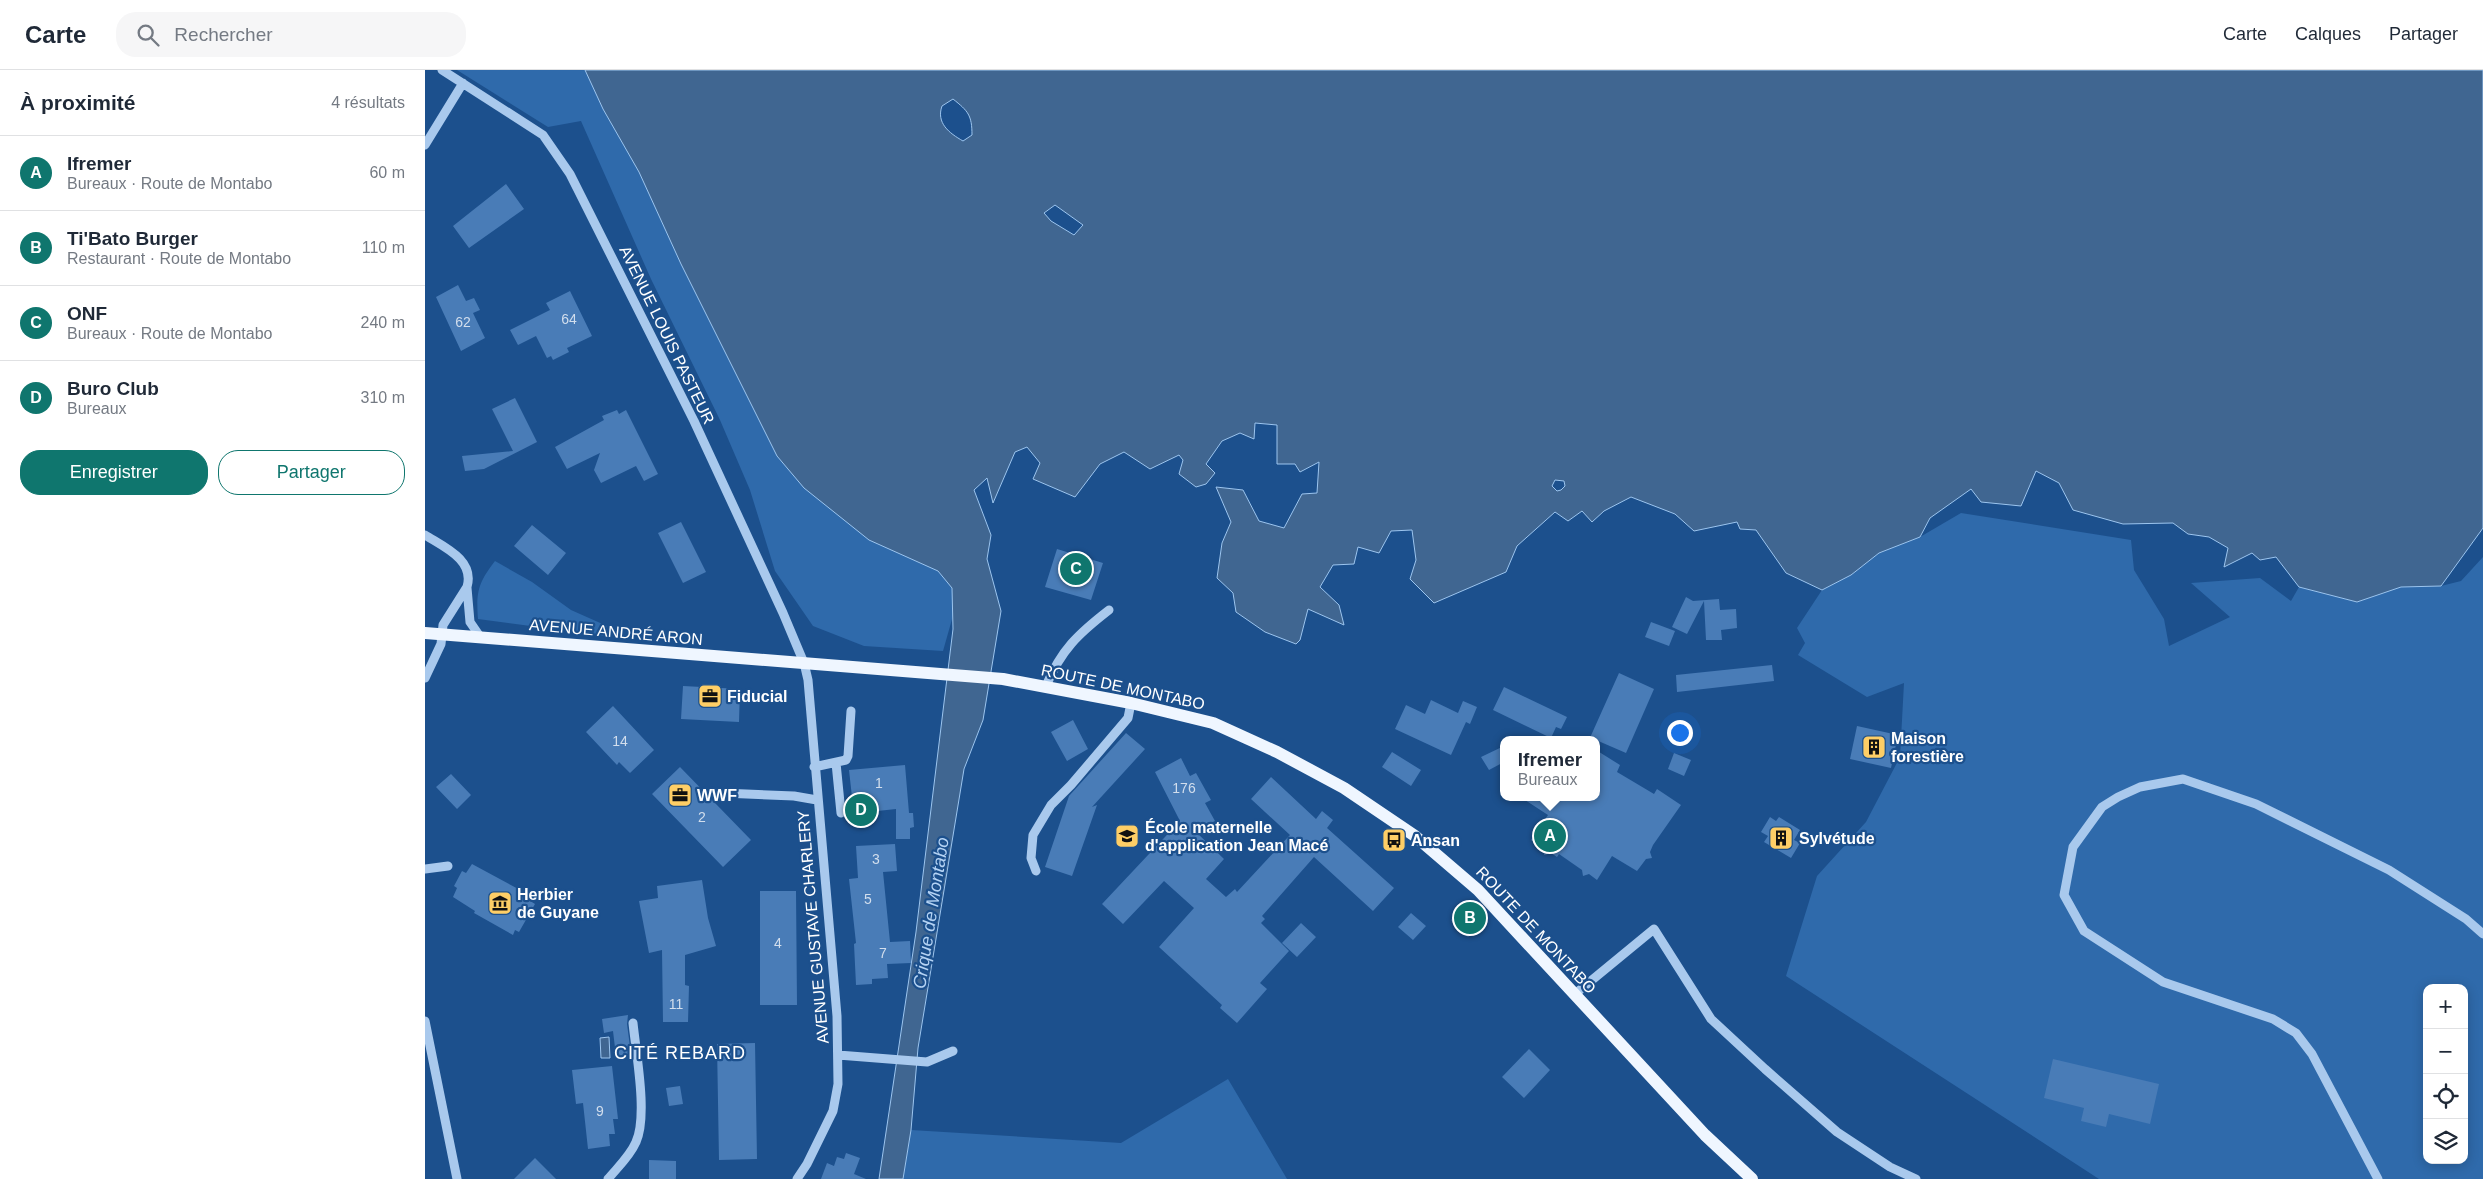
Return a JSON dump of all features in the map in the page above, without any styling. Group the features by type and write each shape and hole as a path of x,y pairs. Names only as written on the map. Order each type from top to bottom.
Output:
{"main road":[{"name":"AVENUE ANDRÉ ARON","path":"425,633 804,664"},
{"name":"ROUTE DE MONTABO","path":"804,664 1003,679 1131,703 1213,723 1277,752 1344,788 1415,836 1478,890 1705,1135 1752,1179"}],"street":[{"name":"AVENUE LOUIS PASTEUR","path":"442,70 543,135 570,174 694,421 783,613 804,664"},
{"path":"425,145 463,83"},
{"path":"425,535 460,559 469,573 467,587 470,622 481,638"},
{"path":"425,678 441,644 443,625 467,587"},
{"path":"1045,686 1054,666 1069,644 1109,610"},
{"name":"AVENUE GUSTAVE CHARLERY","path":"797,1179 807,1164 833,1111 838,1084 837,1016 814,767 808,680 804,664"},
{"path":"1036,872 1031,858 1033,835 1051,804 1071,785 1128,718 1131,703"},
{"path":"814,767 846,760 848,756 851,711"},
{"path":"836,763 841,813"},
{"path":"2378,1179 2312,1054 2296,1033 2273,1019 2163,982 2085,931 2064,895 2073,847 2102,807 2118,797 2140,787 2183,779 2256,804 2389,870 2466,919 2483,934"},
{"path":"723,793 794,796 817,800"},
{"path":"425,870 448,866"},
{"path":"1575,994 1654,929 1711,1019 1837,1132 1891,1167 1916,1179"},
{"path":"425,1021 457,1179"},
{"path":"608,1179 629,1155 642,1124 633,1023"},
{"path":"838,1055 927,1062 953,1051"}],"shaded area":[{"path":"457,70 682,70 942,452 958,598 943,651 864,646 813,626 775,571 750,490 720,420 651,279 581,121 548,127"},
{"path":"1961,513 2131,540 2134,570 2164,619 2169,646 2230,617 2191,583 2260,578 2291,601 2299,587 2357,602 2401,587 2441,586 2461,581 2483,557 2483,1179 2099,1179 1786,976 1817,876 1866,822 1900,757 1904,683 1867,697 1798,655 1805,643 1797,628 1822,590 1851,575 1879,553 1920,537"},
{"path":"495,561 532,582 571,610 607,626 606,636 478,619 477,602 479,588"},
{"path":"1228,1079 1287,1179 903,1179 911,1130 1121,1143"}],"water":[{"name":"Crique de Montabo","path":"585,70 2483,70 2483,528 2441,586 2401,587 2357,602 2299,587 2276,557 2260,560 2252,553 2224,567 2228,548 2209,537 2188,534 2173,523 2123,524 2073,510 2059,483 2036,471 2021,506 1981,502 1971,489 1930,518 1920,537 1879,553 1851,575 1822,590 1786,573 1756,530 1740,529 1737,522 1694,531 1675,514 1631,497 1604,511 1592,522 1582,511 1568,521 1555,512 1517,546 1506,572 1434,603 1410,579 1416,560 1412,530 1391,531 1379,553 1358,547 1354,564 1333,565 1320,587 1339,605 1344,625 1308,609 1300,640 1296,644 1265,632 1236,612 1233,593 1217,578 1222,543 1231,522 1216,487 1243,490 1259,521 1284,528 1302,494 1317,493 1319,462 1300,472 1295,464 1277,464 1277,425 1255,423 1254,439 1240,433 1222,441 1206,464 1215,473 1206,484 1196,487 1179,474 1183,460 1179,455 1150,469 1124,452 1100,464 1075,497 1033,479 1040,463 1027,447 1015,452 993,503 987,478 974,490 991,535 987,559 1001,611 983,720 964,769 918,1048 911,1130 903,1179 879,1179 916,932 953,629 952,588 938,571 869,540 804,488 777,456 681,264 639,172 603,109","holes":["953,99 966,110 970,118 972,135 963,141 945,127 941,118 942,106","1055,205 1083,225 1074,235 1051,221 1044,213","1555,480 1564,481 1565,486 1561,490 1557,491 1552,486"]},
{"path":"609,1037 610,1058 601,1058 600,1038"}],"building":[{"path":"506,184 524,209 469,248 453,226"},
{"path":"458,285 466,301 474,298 480,310 473,313 485,338 461,351 436,297"},
{"path":"570,291 592,336 567,348 569,352 553,360 551,356 547,358 536,336 518,345 510,330 550,310 546,303"},
{"path":"515,398 537,442 484,469 465,471 462,456 513,451 492,409"},
{"path":"617,410 619,414 626,410 658,474 644,481 636,466 601,483 594,470 600,453 567,469 555,447 604,420 602,416"},
{"path":"681,522 706,572 683,583 658,533"},
{"path":"532,525 566,553 548,575 514,546"},
{"path":"1057,549 1103,563 1091,600 1045,587"},
{"path":"1686,597 1693,601 1719,599 1720,610 1736,609 1737,628 1721,630 1722,640 1706,640 1704,601 1687,634 1672,627"},
{"path":"1651,622 1675,631 1669,646 1645,637"},
{"path":"1772,665 1774,681 1677,692 1676,675"},
{"path":"1619,673 1654,689 1626,753 1600,742 1600,736 1591,736"},
{"path":"683,686 740,689 739,722 681,719"},
{"path":"1504,687 1567,717 1561,729 1556,727 1552,736 1547,736 1493,710"},
{"path":"1431,700 1458,713 1463,701 1477,707 1470,724 1466,722 1451,755 1395,729 1406,705 1425,714"},
{"path":"613,706 654,750 630,773 619,762 617,765 586,732"},
{"path":"1073,720 1088,749 1067,761 1051,732"},
{"name":"Maison forestière","path":"1857,726 1898,735 1891,768 1850,759"},
{"path":"1126,733 1145,749 1092,807 1097,805 1072,876 1045,867 1069,796"},
{"path":"1500,748 1500,764 1489,770 1481,757"},
{"path":"1392,752 1421,770 1411,786 1382,767"},
{"path":"1600,752 1620,765 1617,772 1654,794 1657,789 1681,805 1653,845 1650,852 1652,858 1646,859 1637,871 1612,856 1597,880 1589,874 1583,876 1582,870 1559,854 1557,857 1551,853 1544,855 1545,849 1531,840 1548,815 1527,801 1600,801"},
{"path":"1674,753 1691,760 1684,776 1668,769"},
{"path":"1181,758 1190,776 1196,773 1211,800 1205,803 1215,821 1195,831 1224,859 1206,879 1226,897 1235,889 1237,892 1290,835 1251,799 1271,777 1316,819 1322,811 1333,820 1327,828 1394,888 1373,911 1314,857 1262,916 1265,919 1261,923 1289,951 1260,983 1267,989 1237,1023 1220,1008 1222,1005 1159,947 1194,908 1164,881 1123,924 1102,904 1180,821 1155,772"},
{"path":"905,765 909,813 913,813 914,827 910,828 910,839 896,839 896,809 850,814 848,797 852,797 849,770"},
{"path":"680,767 751,840 723,867 652,794"},
{"path":"451,774 471,795 457,809 436,787"},
{"name":"Sylvétude","path":"1770,817 1776,821 1779,817 1800,830 1794,840 1800,843 1791,858 1764,842 1768,836 1761,832"},
{"path":"895,844 897,871 883,872 890,942 910,941 911,963 887,964 888,978 872,979 872,984 856,985 854,944 856,943 849,879 858,878 856,846"},
{"name":"Herbier de Guyane","path":"472,864 535,898 532,902 535,904 519,932 515,930 513,935 474,913 475,911 453,897 457,888 454,886 462,871 466,873"},
{"path":"702,880 708,918 716,946 685,955 685,985 689,986 688,1022 663,1022 662,950 649,953 639,901 658,898 657,886"},
{"path":"760,891 796,891 797,1005 760,1005"},
{"path":"1465,906 1482,924 1468,937 1451,920"},
{"path":"1411,913 1426,926 1413,940 1398,927"},
{"path":"1301,923 1316,937 1297,957 1282,943"},
{"path":"628,1015 627,1024 631,1054 616,1056 613,1031 604,1033 602,1019"},
{"path":"755,1043 757,1159 719,1160 717,1044"},
{"path":"1529,1049 1550,1070 1524,1098 1502,1077"},
{"path":"2053,1059 2159,1084 2150,1124 2109,1114 2106,1127 2081,1121 2084,1108 2044,1098"},
{"path":"612,1066 618,1119 613,1119 615,1134 609,1134 610,1146 588,1149 583,1103 576,1104 572,1070"},
{"path":"680,1086 683,1104 669,1106 666,1088"},
{"path":"846,1153 860,1158 854,1174 866,1179 821,1179 827,1163 834,1166 837,1157 844,1159"},
{"path":"535,1158 556,1179 514,1179"},
{"path":"649,1160 676,1161 676,1179 649,1179"}],"place":[{"name":"ONF","path":"1076,569"},
{"name":"Fiducial","path":"710,696"},
{"name":"Maison forestière","path":"1874,747"},
{"name":"WWF","path":"680,795"},
{"name":"Buro Club","path":"861,810"},
{"name":"École maternelle d'application Jean Macé","path":"1127,836"},
{"name":"Ifremer","path":"1550,836"},
{"name":"Sylvétude","path":"1781,838"},
{"name":"Ansan","path":"1394,840"},
{"name":"Herbier de Guyane","path":"500,903"},
{"name":"Ti'Bato Burger","path":"1470,918"}],"district":[{"name":"CITÉ REBARD","path":"680,1053"}]}
